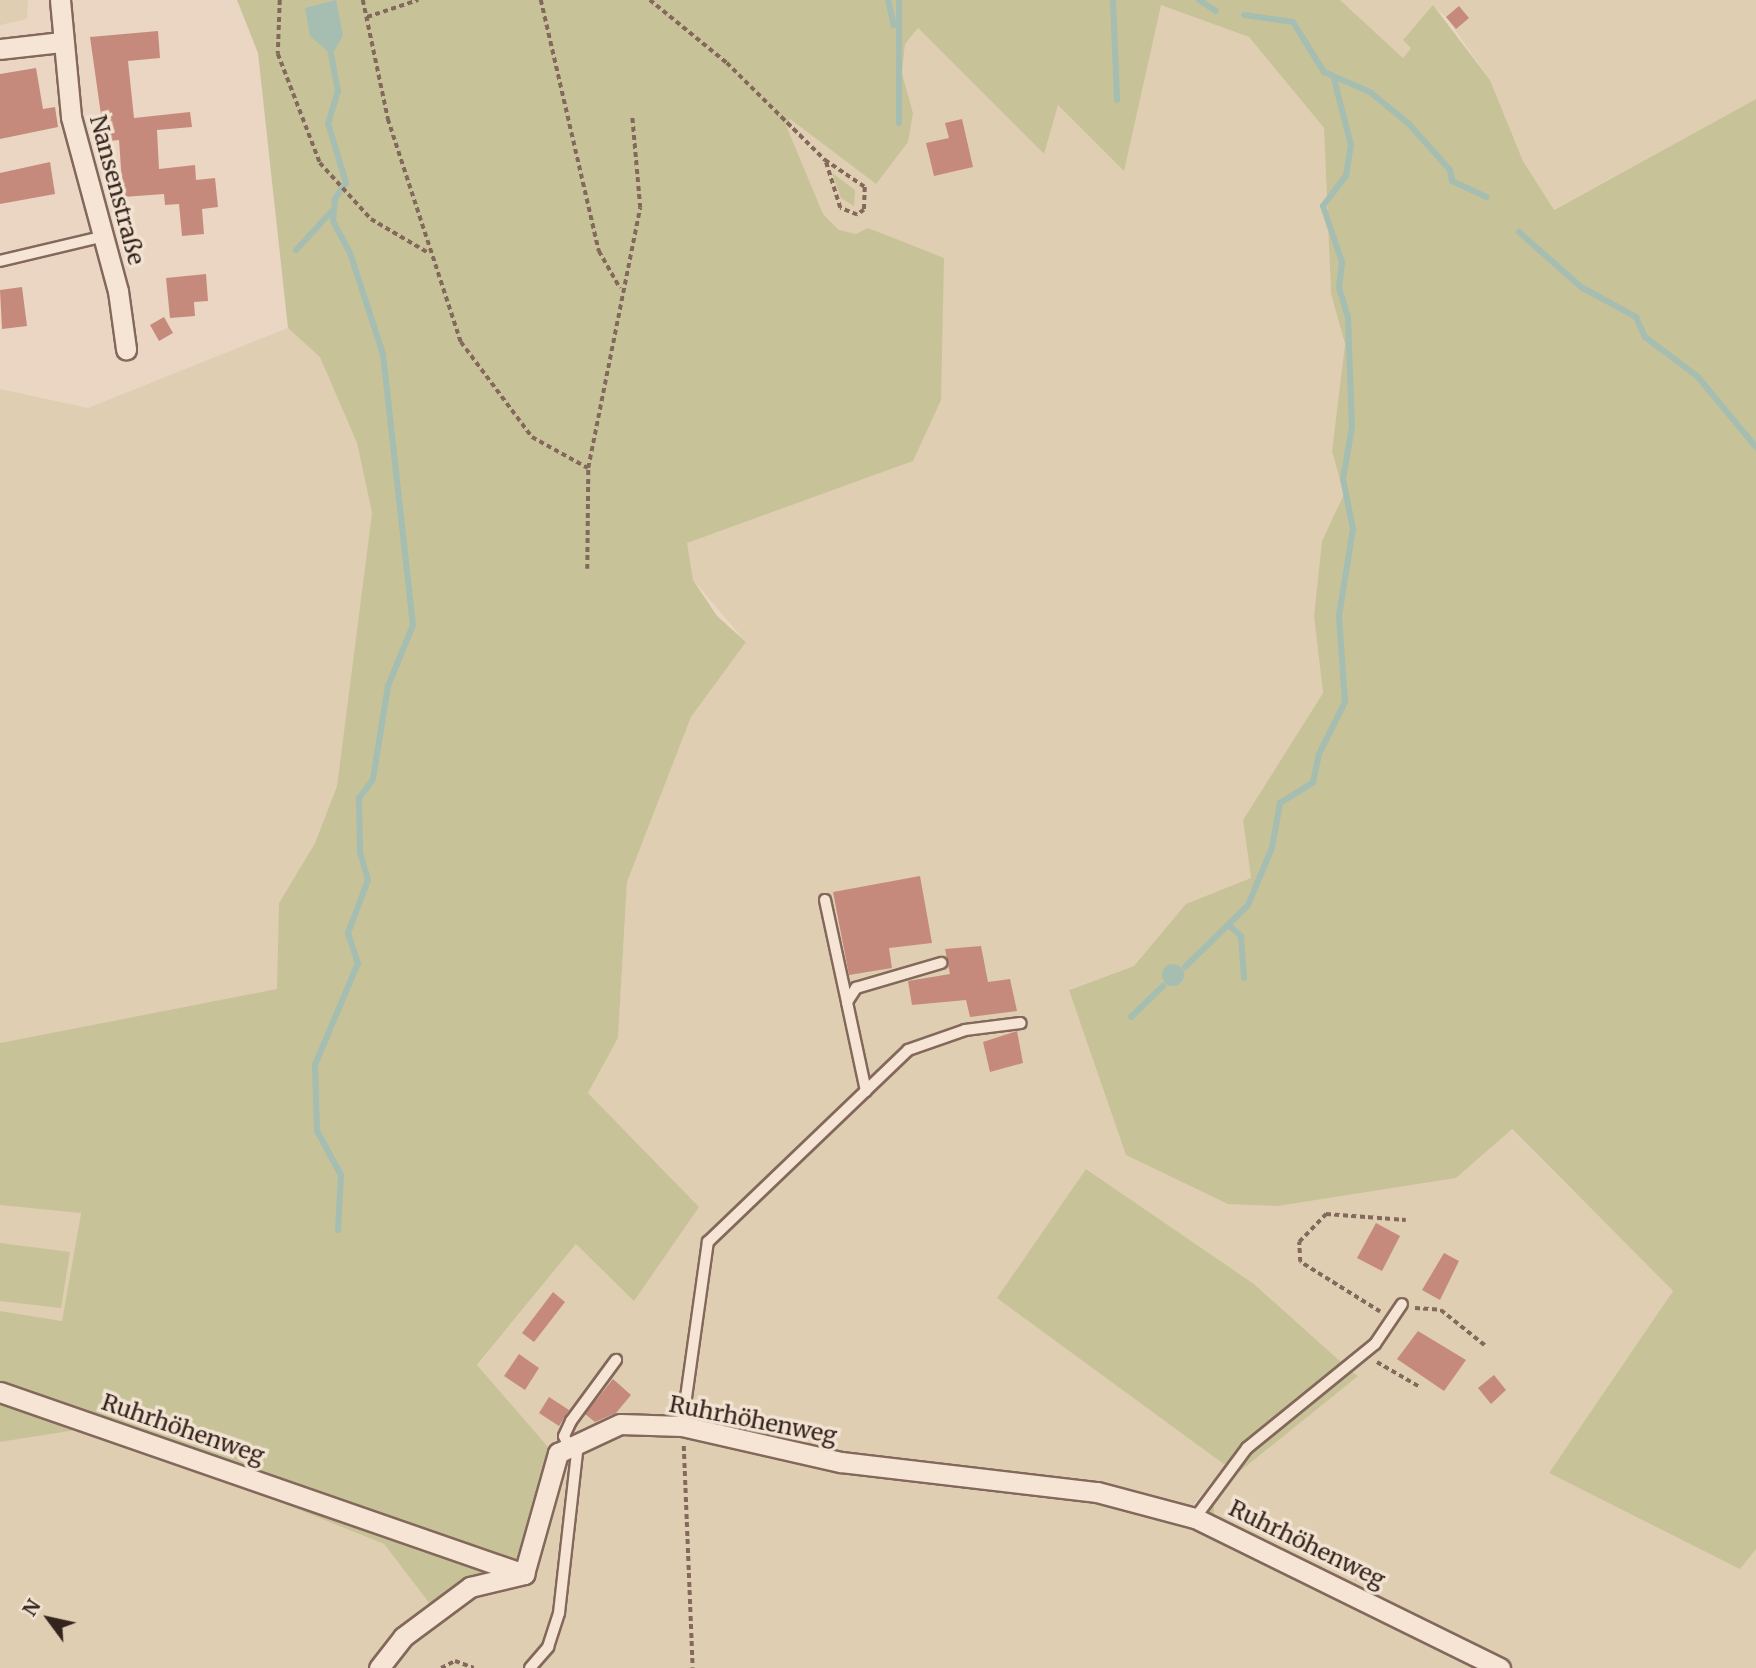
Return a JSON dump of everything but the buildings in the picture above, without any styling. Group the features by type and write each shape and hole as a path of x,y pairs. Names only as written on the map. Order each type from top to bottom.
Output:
{"street":[{"name":"Nansenstraße","path":"60,0 61,42 79,157 118,291 126,349"},
{"path":"0,49 61,42"},
{"name":"Ruhrhöhenweg","path":"0,1391 524,1574"},
{"name":"Ruhrhöhenweg","path":"574,1446 620,1424 685,1433 841,1462 1097,1492 1195,1518 1500,1668"},
{"path":"379,1668 403,1636 470,1587 524,1574 558,1453 574,1446"}],"lane":[{"path":"0,261 101,237"},
{"path":"825,900 866,1091"},
{"path":"847,1002 856,988 941,963"},
{"path":"685,1433 708,1242 917,1046 965,1030 1021,1023"},
{"path":"1195,1518 1247,1448 1359,1357 1392,1323 1402,1304"},
{"path":"530,1668 548,1647 559,1613 574,1446 564,1436 571,1421 616,1360"}],"path":[{"path":"280,0 278,54 320,163 371,219 429,253"},
{"path":"363,0 388,119 429,253 461,342 508,412 532,437 588,468"},
{"path":"367,17 418,0"},
{"path":"541,0 598,251 620,288"},
{"path":"650,0 727,63 825,160 865,187 864,210 857,215 840,208 825,160"},
{"path":"587,569 588,468 620,288 640,208 632,116"},
{"path":"1406,1220 1326,1214 1306,1230 1297,1254 1375,1307 1392,1323 1411,1309 1441,1310 1488,1347"},
{"path":"1359,1357 1420,1387"},
{"path":"685,1433 693,1668"},
{"path":"441,1668 455,1661 474,1668"}],"shaded area":[{"path":"0,0 28,0 27,19 0,25"},
{"path":"237,0 1340,0 1403,58 1411,48 1403,40 1433,5 1490,80 1523,161 1554,210 1756,99 1756,1549 1740,1569 1549,1473 1673,1291 1512,1129 1456,1178 1278,1206 1228,1204 1126,1155 1069,990 1134,966 1186,904 1251,878 1243,820 1323,693 1314,616 1322,541 1344,494 1332,451 1345,344 1331,294 1324,128 1249,37 1161,5 1124,171 1058,105 1044,154 918,28 905,44 902,73 913,113 908,142 876,184 790,119 786,125 823,214 839,230 856,234 868,228 944,258 941,400 913,461 687,543 693,580 717,616 746,642 691,717 627,882 618,1038 588,1093 699,1207 634,1301 576,1244 477,1365 554,1454 523,1569 433,1608 384,1544 0,1389 0,1311 62,1321 81,1213 0,1205 0,1043 277,989 279,903 315,843 337,786 372,513 357,443 320,357 288,328 258,53"},
{"path":"336,0 343,35 332,55 310,36 305,8"},
{"path":"1340,0 1756,0 1756,99 1553,210 1523,161 1490,80 1446,17 1433,6 1404,40 1411,48 1403,58"},
{"path":"1160,4 1249,37 1324,128 1331,294 1345,344 1332,451 1344,494 1322,541 1314,616 1323,693 1243,820 1251,878 1186,905 1134,966 1070,989 1278,1206 1456,1178 1511,1129 1673,1291 1549,1473 1740,1568 1756,1549 1756,1668 1508,1668 1214,1516 1214,1499 1237,1471 1357,1376 1254,1284 1086,1169 998,1298 1225,1465 1189,1510 969,1479 689,1422 704,1244 676,1421 618,1420 554,1454 477,1366 576,1244 699,1207 588,1093 618,1038 627,882 691,717 746,642 693,580 686,543 913,461 944,258 839,230 823,214 786,125 790,119 876,184 913,113 902,73 905,44 918,28 1043,153 1057,105"},
{"path":"832,173 855,190 854,206 841,198"},
{"path":"288,328 320,356 357,443 372,513 337,786 315,843 279,903 278,989 0,1043 0,389 88,408"},
{"path":"1173,964 1181,967 1184,975 1181,983 1173,986 1165,983 1162,975 1165,967"},
{"path":"1086,1169 1254,1284 1341,1362 1225,1465 997,1298"},
{"path":"0,1205 81,1212 62,1321 0,1311"},
{"path":"0,1243 70,1252 61,1308 0,1301"},
{"path":"1351,1371 1358,1376 1224,1484 1214,1499 1214,1516 1209,1513 1209,1503 1234,1466"},
{"path":"0,1395 95,1427 0,1442"},
{"path":"95,1427 384,1544 433,1608 376,1668 0,1668 0,1442"},
{"path":"621,1429 679,1429 1096,1497 1190,1522 1492,1668 385,1668 560,1457"}],"waterway":[{"path":"888,0 894,25"},
{"path":"899,0 899,123"},
{"path":"1113,0 1117,100"},
{"path":"1199,0 1216,11"},
{"path":"1244,15 1293,22 1324,72 1370,92 1409,124 1450,170 1452,181 1486,197"},
{"path":"330,49 338,91 328,123 346,183 335,199 333,221 350,253 383,354 413,625 388,686 373,779 359,798 360,852 368,880 348,933 358,963 315,1065 317,1131 341,1175 338,1230"},
{"path":"1185,967 1248,905 1272,848 1280,803 1313,782 1319,754 1345,702 1339,616 1353,529 1343,479 1352,427 1348,317 1339,288 1342,262 1323,206 1346,176 1351,145 1334,79"},
{"path":"296,250 331,212"},
{"path":"1519,232 1581,287 1636,317 1645,337 1698,377 1756,447"},
{"path":"1231,927 1241,936 1244,978"},
{"path":"1131,1017 1163,986"}]}
